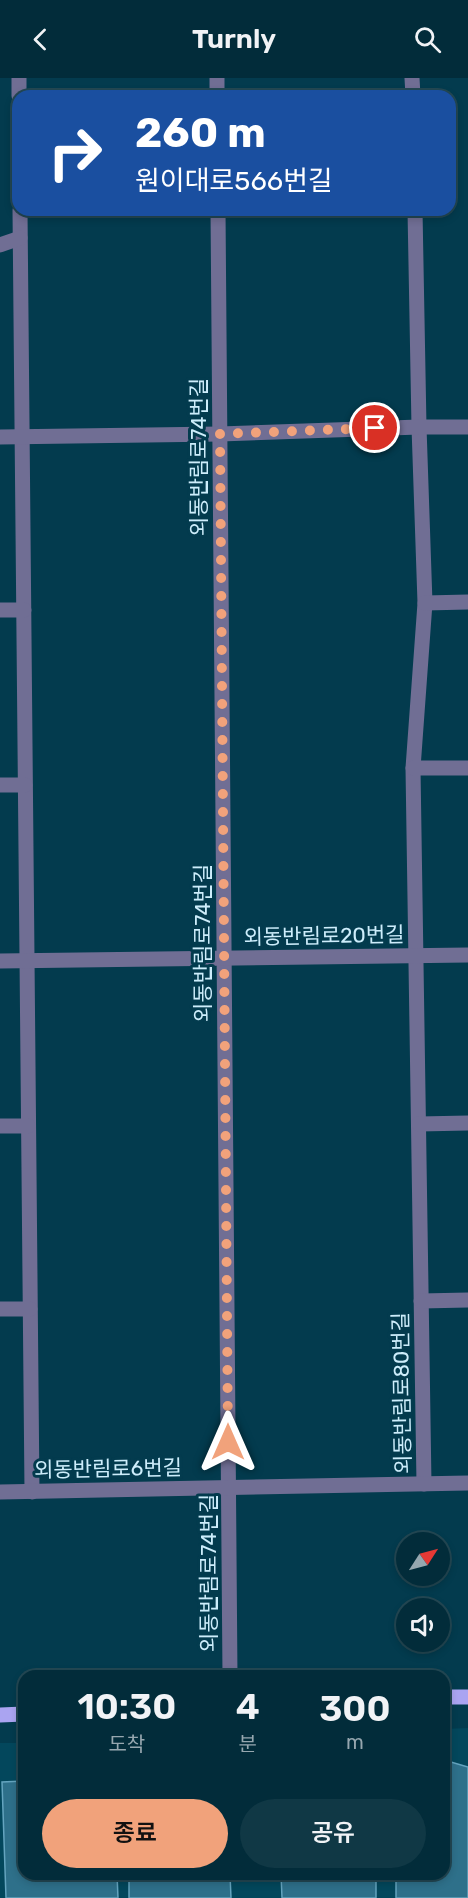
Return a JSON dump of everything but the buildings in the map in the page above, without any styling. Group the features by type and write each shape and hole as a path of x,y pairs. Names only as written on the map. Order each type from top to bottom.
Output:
{"main road":[{"path":"450,1697 468,1696"},
{"path":"0,1715 18,1714"}],"street":[{"path":"20,216 32,1492"},
{"name":"외동반림로74번길","path":"218,216 230,1670"},
{"name":"외동반림로80번길","path":"415,216 425,603 413,768 424,1484"},
{"path":"0,245 20,238"},
{"path":"0,437 220,434 419,427 468,428"},
{"path":"425,603 468,602"},
{"path":"0,610 24,610"},
{"path":"413,768 468,768"},
{"path":"0,785 25,785"},
{"name":"외동반림로20번길","path":"0,961 468,955"},
{"path":"419,1124 468,1123"},
{"path":"0,1126 28,1126"},
{"name":"외동반림로80번길","path":"421,1301 468,1300"},
{"path":"0,1310 30,1309"},
{"name":"외동반림로6번길","path":"0,1492 468,1483"}],"shaded area":[{"path":"468,1728 468,1898 0,1898 0,1743 18,1743 18,1880 450,1880 450,1729"}],"route":[{"path":"228,1442 220,434 375,428"}]}
